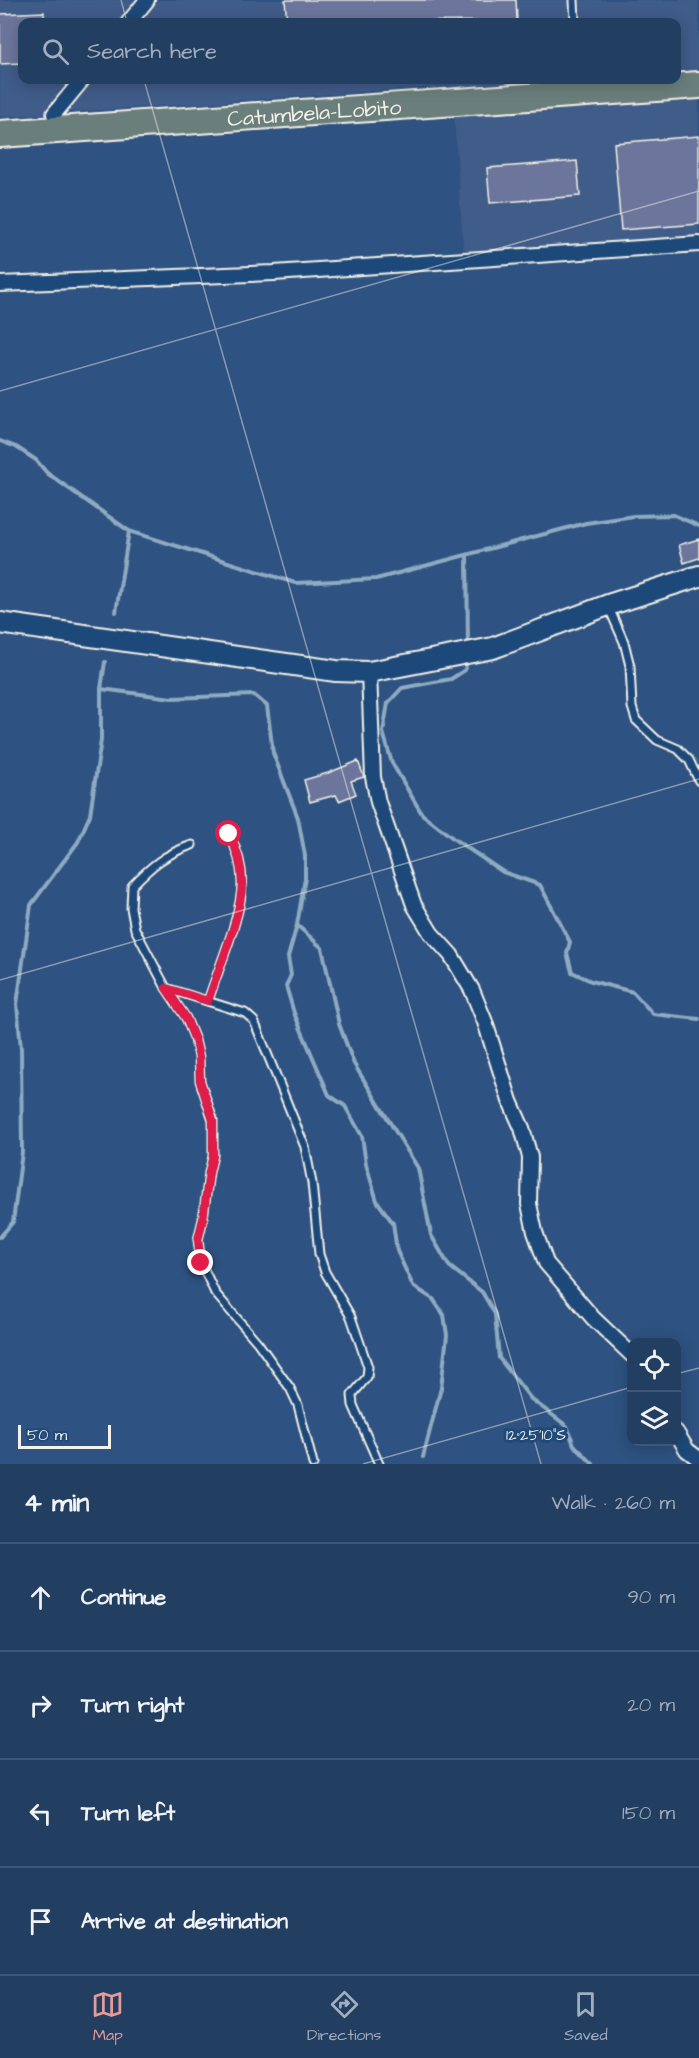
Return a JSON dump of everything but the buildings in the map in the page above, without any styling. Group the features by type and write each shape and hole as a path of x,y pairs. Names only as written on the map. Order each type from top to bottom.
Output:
{"highway":[{"path":"681,70 699,69"},
{"name":"Catumbela-Lobito","path":"0,117 486,84"},
{"name":"Catumbela-Lobito","path":"0,134 699,85"}],"street":[{"path":"132,18 147,0"},
{"path":"54,114 79,84"},
{"path":"0,284 274,273 699,244"},
{"path":"0,623 336,670 369,672 493,648 608,605 699,576"},
{"path":"369,672 373,777 378,802 414,905 431,933 451,955 467,981 485,1022 530,1157 529,1204 535,1232 546,1263 593,1318 627,1350"},
{"path":"681,1440 687,1450 699,1459"}],"lane":[{"path":"574,0 575,18"},
{"path":"608,605 624,642 630,666 632,707 636,720 657,740 678,749 689,760 699,781"},
{"path":"208,1001 233,926 242,884 240,863 229,834"},
{"path":"192,845 164,856 132,886 131,908 135,929 166,988 186,1018 195,1040 199,1057 200,1081 213,1120 213,1156 198,1240 201,1263 214,1293 264,1351 290,1388 298,1405 313,1464"},
{"path":"166,988 245,1013 254,1021 306,1147 319,1254 325,1272 351,1317 368,1367 367,1377 352,1395 353,1405 379,1464"}],"shaded area":[{"path":"0,0 699,0 699,244 464,260 452,86 0,117"}],"waterway":[{"path":"0,441 16,447 36,460 47,473 129,531 295,583 376,579 586,523 634,516 674,515 699,526"},
{"path":"116,612 129,531"},
{"path":"467,555 468,647"},
{"path":"467,660 465,670 451,679 402,688 388,703 383,732 392,763 422,814 503,872 540,885 570,942 567,953 572,972 591,981 633,992 653,1014 699,1019"},
{"path":"0,1237 13,1222 22,1152 21,1049 17,1004 31,905 78,842 90,815 101,740 101,689 105,662"},
{"path":"101,689 172,698 254,695 267,706 273,753 298,818 305,856 305,878 297,925 288,957 291,975 286,986 294,1013 329,1095 345,1106 362,1136 366,1164 377,1201 393,1223 397,1251 413,1286 433,1299 444,1315 447,1335 441,1388 423,1457"},
{"path":"297,925 322,948 339,1024 354,1064 418,1168 431,1235 449,1266 482,1292 495,1314 499,1358 531,1399 567,1426 574,1445 593,1464"}],"route":[{"path":"201,1263 198,1240 213,1156 213,1120 200,1081 199,1057 195,1040 186,1018 166,988 208,1001 233,926 242,884 240,863 229,834"}]}
